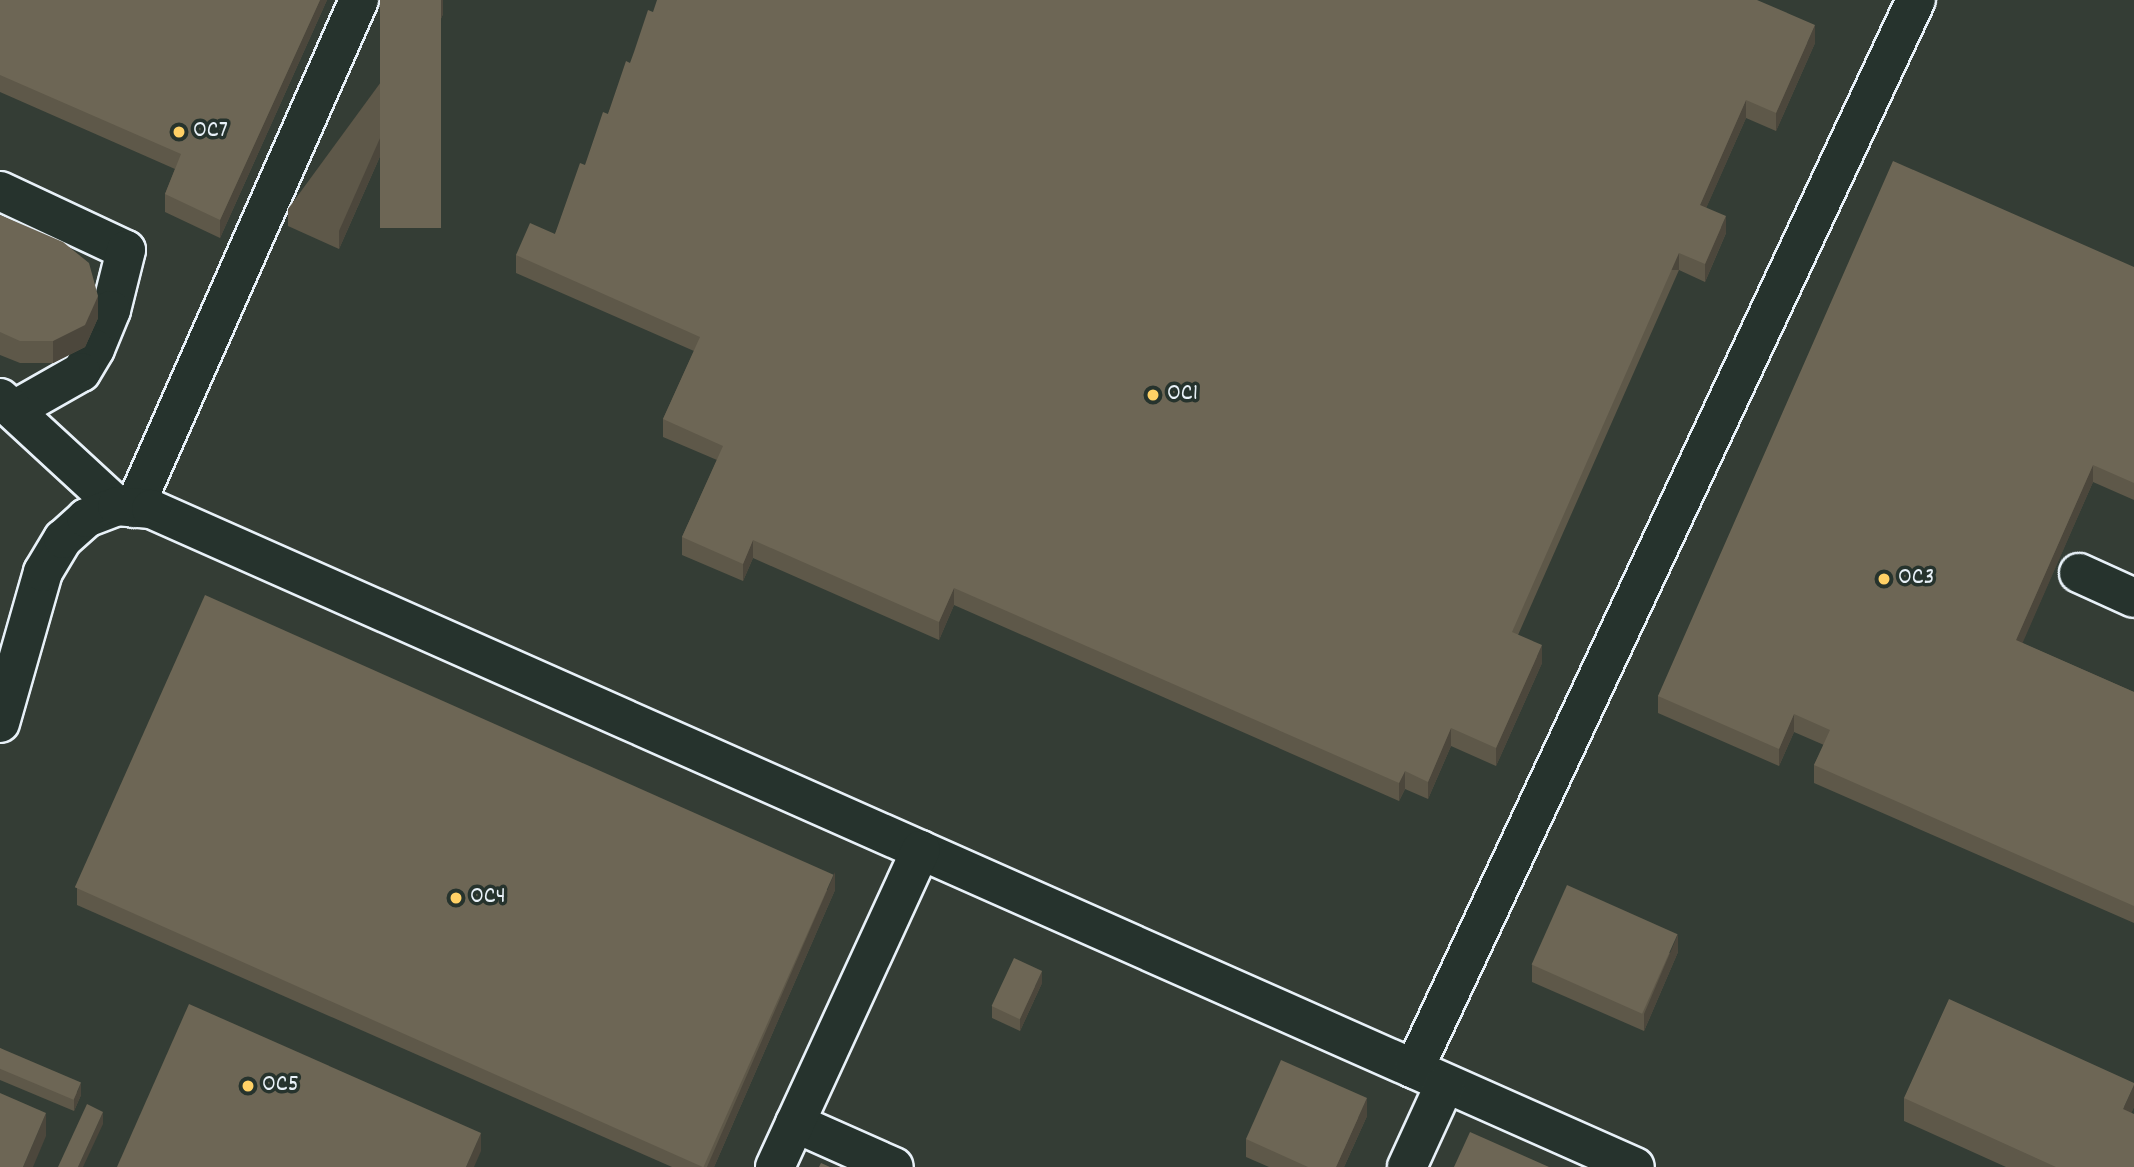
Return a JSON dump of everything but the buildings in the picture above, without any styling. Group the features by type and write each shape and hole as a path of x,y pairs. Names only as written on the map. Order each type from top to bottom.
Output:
{"lane":[{"path":"125,507 359,0"},
{"path":"1407,1167 1430,1076 1916,0"},
{"path":"0,191 126,250 111,310 95,349 81,372 7,404 125,507"},
{"path":"0,723 43,572 63,539 86,518 125,507 151,509 1635,1167"},
{"path":"2079,573 2134,598"},
{"path":"775,1167 921,850"},
{"path":"795,1124 894,1167"}],"place":[{"name":"OC7","path":"179,132"},
{"name":"OC1","path":"1153,395"},
{"name":"OC3","path":"1884,579"},
{"name":"OC4","path":"456,898"},
{"name":"OC5","path":"248,1086"}]}
